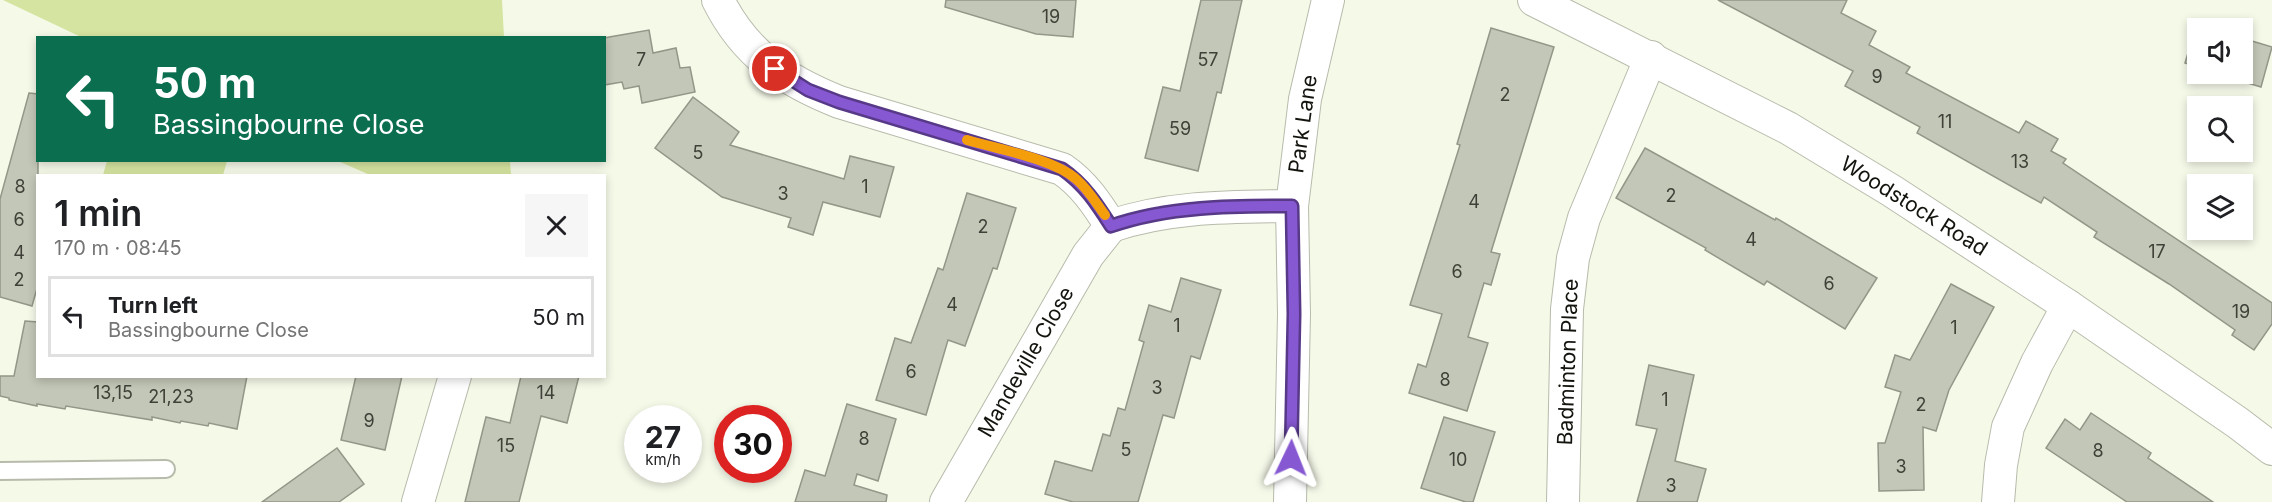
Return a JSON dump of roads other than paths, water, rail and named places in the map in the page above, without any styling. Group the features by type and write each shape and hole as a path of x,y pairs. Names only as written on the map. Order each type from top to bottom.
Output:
{"street":[{"path":"718,0 727,19 741,37 765,62 785,77 808,90 839,102 1062,169 1089,192 1111,226 1132,218 1193,209 1292,206"},
{"name":"Park Lane","path":"1290,502 1294,314 1292,206 1305,99 1328,0"},
{"name":"Woodstock Road","path":"1534,0 1651,57 1807,140 1892,190 2068,306 2272,449"},
{"name":"Badminton Place","path":"1563,502 1567,309 1573,258 1584,218 1651,57"},
{"name":"Mandeville Close","path":"946,502 1088,255 1111,226"},
{"path":"1998,502 2001,465 2008,427 2037,363 2068,306"},
{"path":"418,502 454,378"}],"lane":[{"path":"0,471 166,469"}]}
